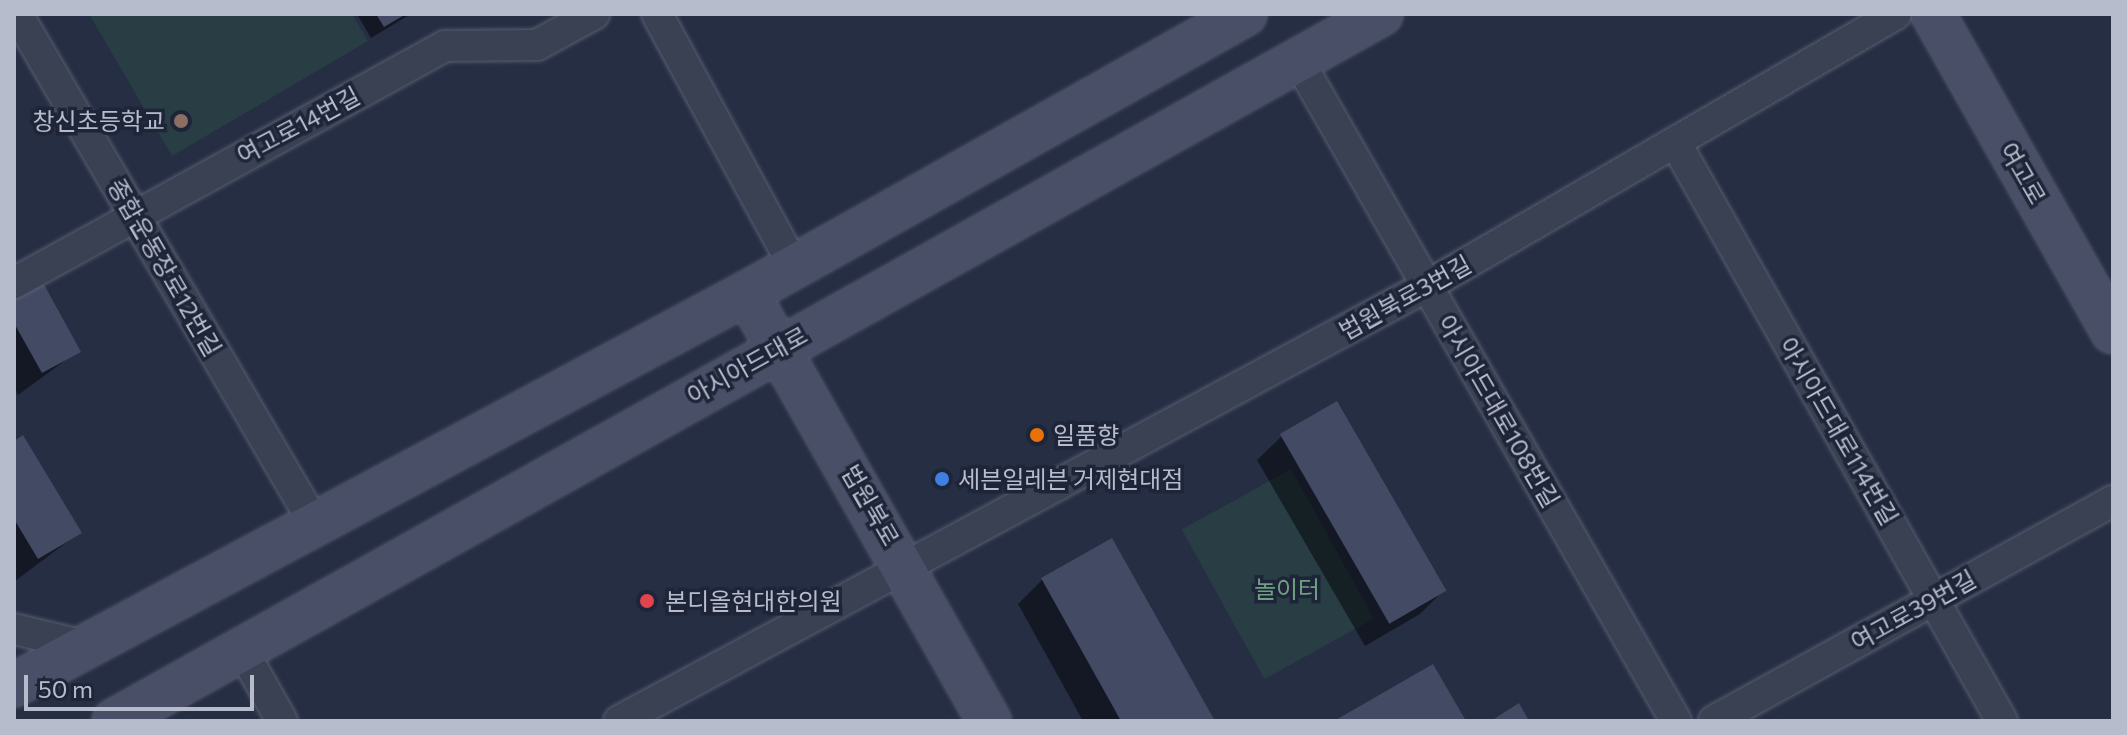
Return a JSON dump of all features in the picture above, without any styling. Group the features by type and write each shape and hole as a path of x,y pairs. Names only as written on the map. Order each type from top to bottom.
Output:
{"main road":[{"path":"14,685 313,521 747,293 1245,14"},
{"name":"아시아드대로","path":"117,720 779,347 1381,14"},
{"name":"여고로","path":"1933,14 2113,332"},
{"name":"법원북로","path":"747,293 906,567 989,721"},
{"path":"14,658 85,646"}],"street":[{"name":"종합운동장로12번길","path":"17,14 313,521"},
{"name":"여고로14번길","path":"14,283 133,214 445,46 537,45 594,14"},
{"path":"657,14 794,266"},
{"name":"법원북로3번길","path":"619,721 1427,286 1896,14"},
{"name":"아시아드대로108번길","path":"1298,60 1676,721"},
{"name":"아시아드대로114번길","path":"1675,142 2002,721"},
{"name":"여고로39번길","path":"1714,721 2113,501"},
{"path":"14,629 85,646"},
{"path":"242,650 282,721"}],"green space":[{"name":"창신초등학교","path":"89,14 352,14 368,41 172,156"},
{"name":"놀이터","path":"1291,469 1374,619 1265,679 1182,530"}],"building":[{"path":"376,14 406,14 384,27"},
{"path":"41,279 81,352 42,373 14,323 14,294"},
{"path":"1337,401 1446,591 1389,624 1280,434"},
{"path":"23,435 82,533 38,559 14,519 14,441"},
{"path":"1112,538 1215,721 1121,721 1041,578"},
{"path":"1433,664 1466,721 1334,721"},
{"path":"1519,703 1529,721 1491,721"}],"place":[{"name":"창신초등학교","path":"181,121"},
{"name":"일품향","path":"1037,435"},
{"name":"세븐일레븐 거제현대점","path":"942,479"},
{"name":"본디올현대한의원","path":"647,601"}]}
